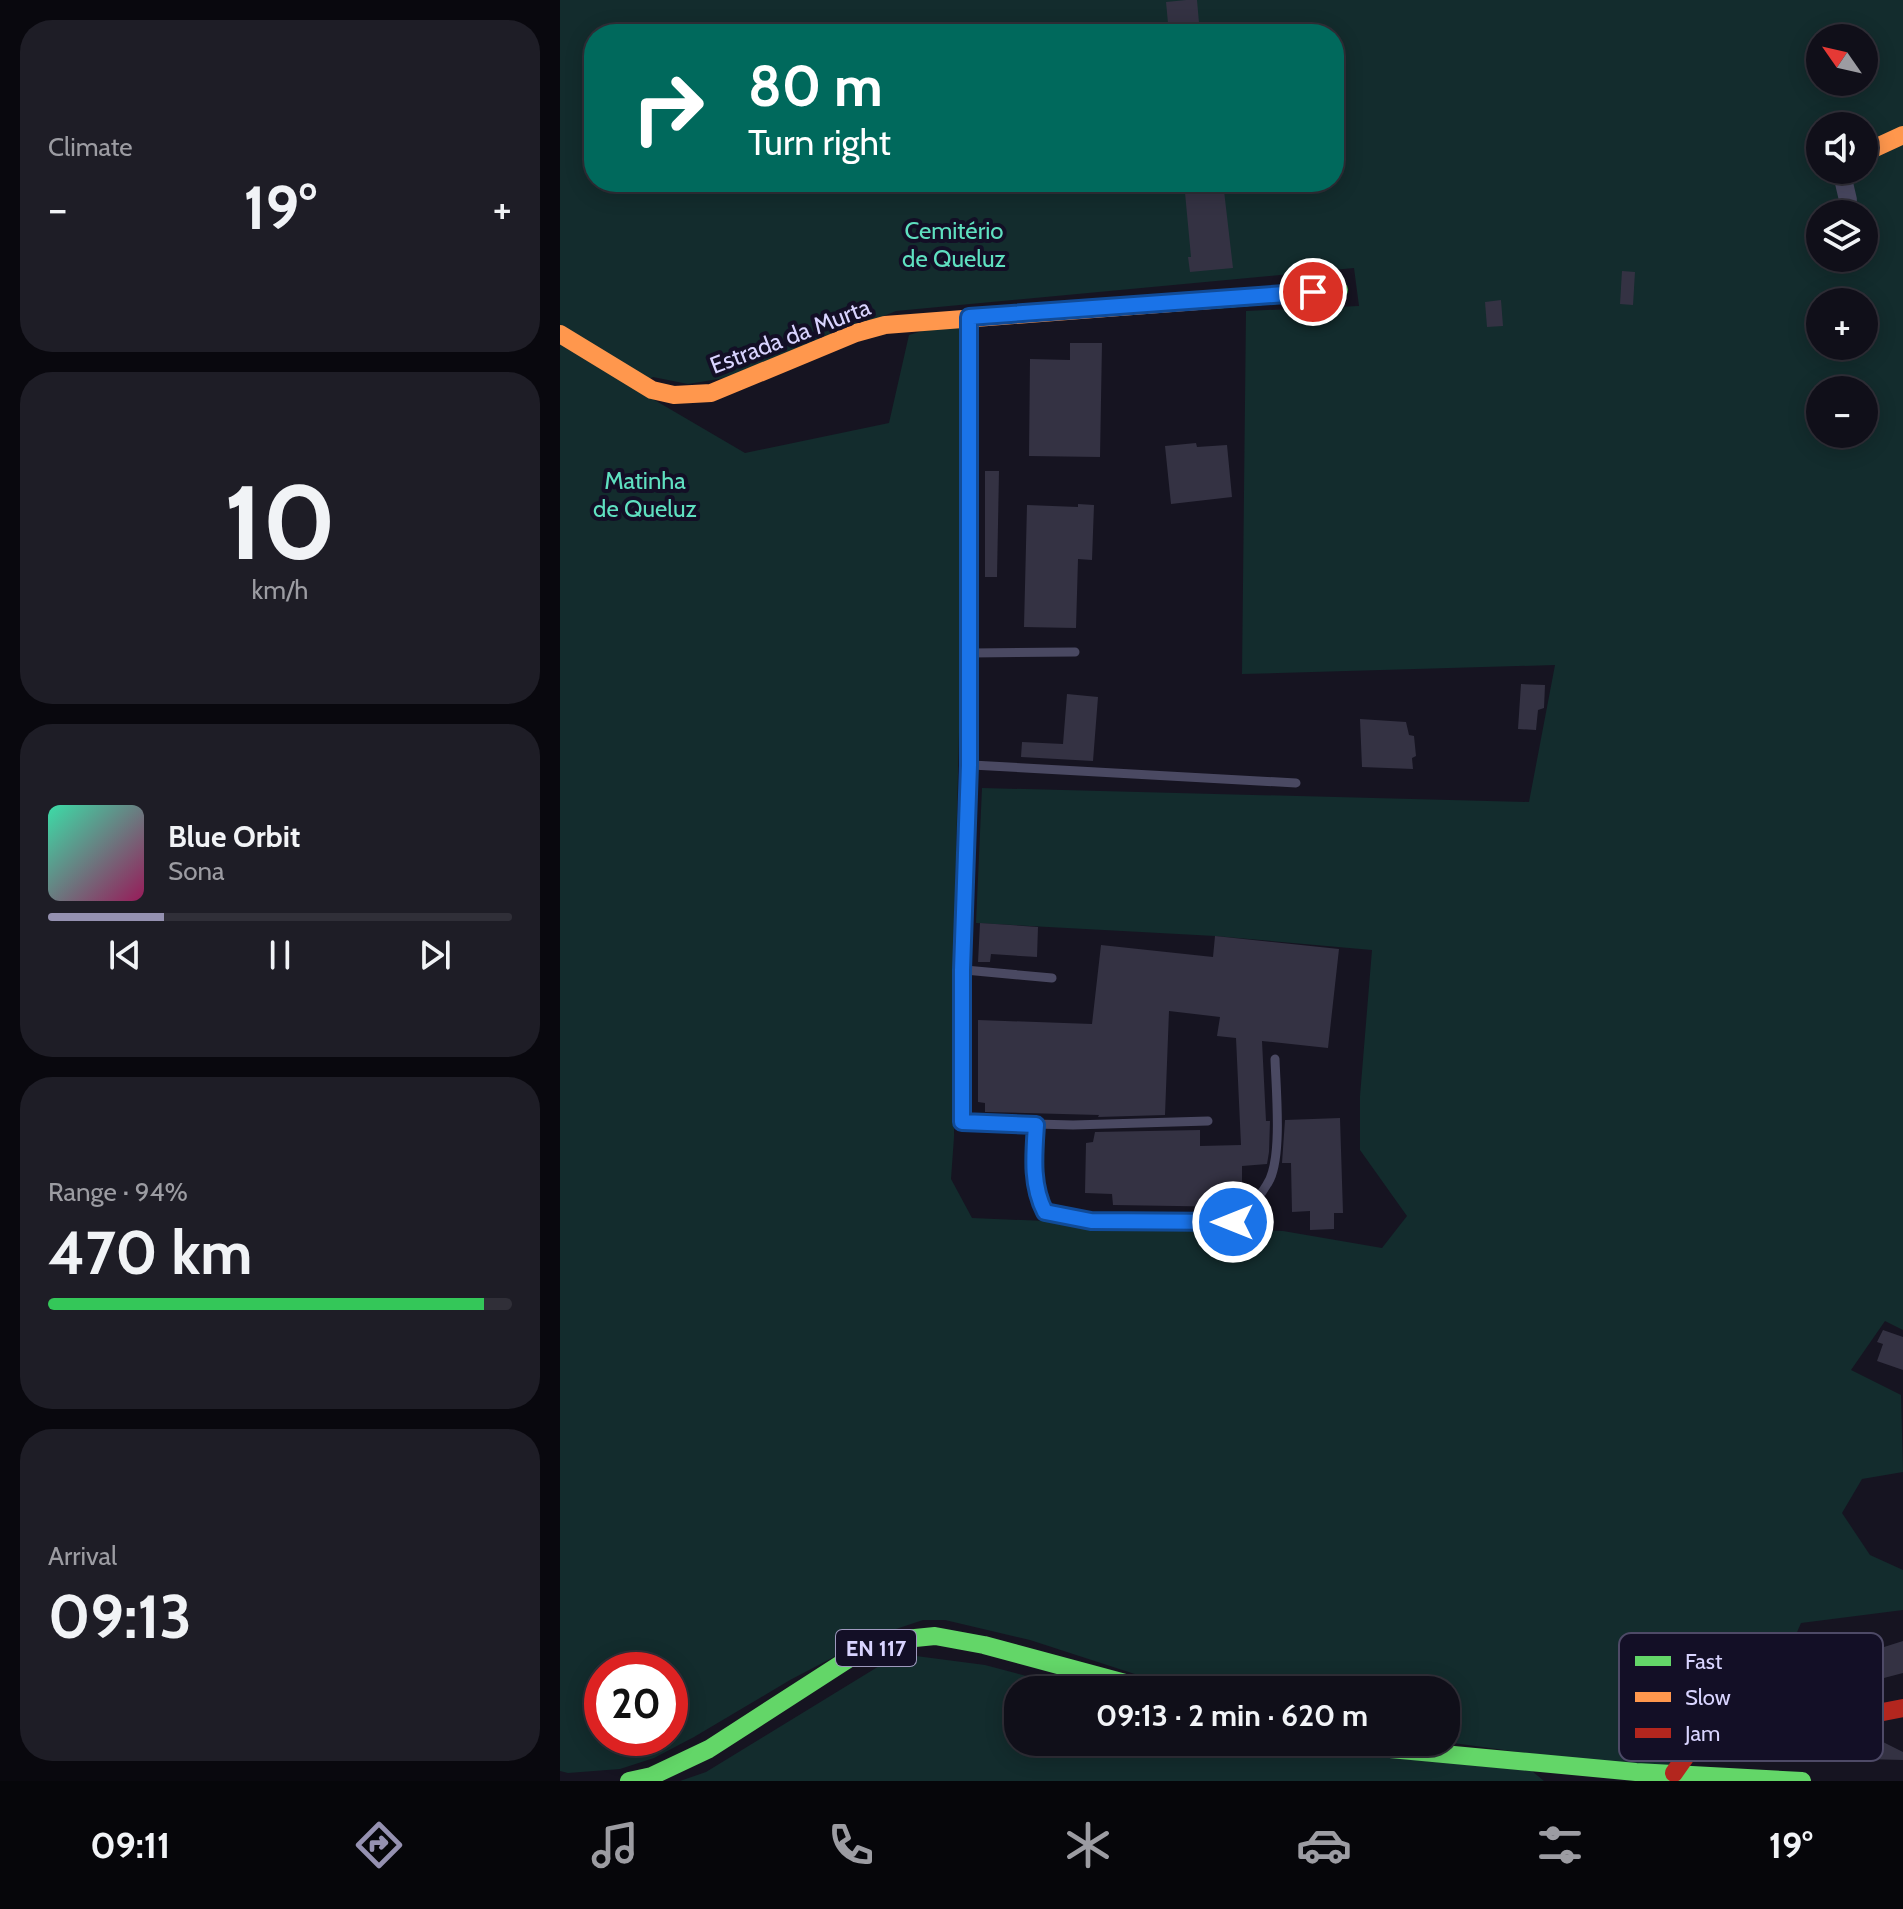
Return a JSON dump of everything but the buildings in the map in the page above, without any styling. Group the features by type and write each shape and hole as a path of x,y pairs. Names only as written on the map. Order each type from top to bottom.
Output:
{"street":[{"path":"1878,147 1903,135"},
{"path":"1844,184 1848,200"},
{"name":"Estrada da Murta","path":"560,334 652,390 674,395 711,393 856,333 885,325 1339,290"},
{"path":"962,1122 962,970 969,765 969,317"},
{"name":"EN 117","path":"629,1781 652,1776 709,1749 850,1658 895,1640 935,1636 984,1645 1099,1676"},
{"path":"1883,1712 1903,1708"},
{"path":"1452,1756 1641,1776 1674,1773 1802,1781"},
{"path":"1674,1773 1682,1761"}],"lane":[{"path":"968,654 1075,652"},
{"path":"969,765 1296,783"},
{"path":"962,970 1052,978"},
{"path":"1036,1125 1034,1165 1037,1197 1045,1212 1091,1221 1233,1222 1255,1203 1270,1178 1277,1155 1275,1059"},
{"path":"962,1122 1036,1125 1208,1121"}],"green space":[{"path":"560,0 1903,0 1903,1330 1885,1321 1851,1370 1901,1395 1903,1472 1862,1479 1842,1513 1870,1555 1903,1570 1903,1610 1801,1623 1797,1633 1619,1633 1619,1761 1680,1761 1674,1773 1460,1744 1460,1676 1141,1676 1030,1640 945,1620 923,1620 872,1637 790,1680 688,1740 688,1652 584,1652 584,1756 658,1756 620,1769 560,1771","holes":["1354,268 1359,306 1246,311 1242,674 1555,665 1529,802 982,788 976,923 1215,936 1372,950 1360,1096 1360,1150 1407,1216 1382,1248 1283,1231 972,1218 951,1179 969,317 909,335 889,423 745,453 634,388 653,377 688,384 737,376 896,311"]},
{"path":"916,1656 985,1665 1026,1676 1004,1676 1004,1756 1375,1756 1532,1771 1544,1781 680,1781 706,1772 889,1660"}],"traffic: fast":[{"path":"1211,300 1339,290"},
{"path":"969,317 969,619"},
{"path":"629,1781 652,1776 709,1749 850,1658 895,1640 935,1636 984,1645 1099,1676"},
{"path":"1460,1756 1636,1772 1802,1781"}],"traffic: slow":[{"path":"1878,147 1903,135"},
{"path":"560,334 652,390 674,395 711,393 856,333 885,325 1211,300"}],"traffic: jam":[{"path":"962,1122 969,619"},
{"path":"1883,1712 1903,1708"},
{"path":"1674,1773 1682,1761"}],"route":[{"path":"1233,1222 1091,1221 1045,1212 1037,1197 1034,1165 1036,1125 962,1122 962,970 969,765 969,317 1313,292"}],"park label":[{"name":"Cemitério de Queluz","path":"954,244"},
{"name":"Matinha de Queluz","path":"645,494"}]}
